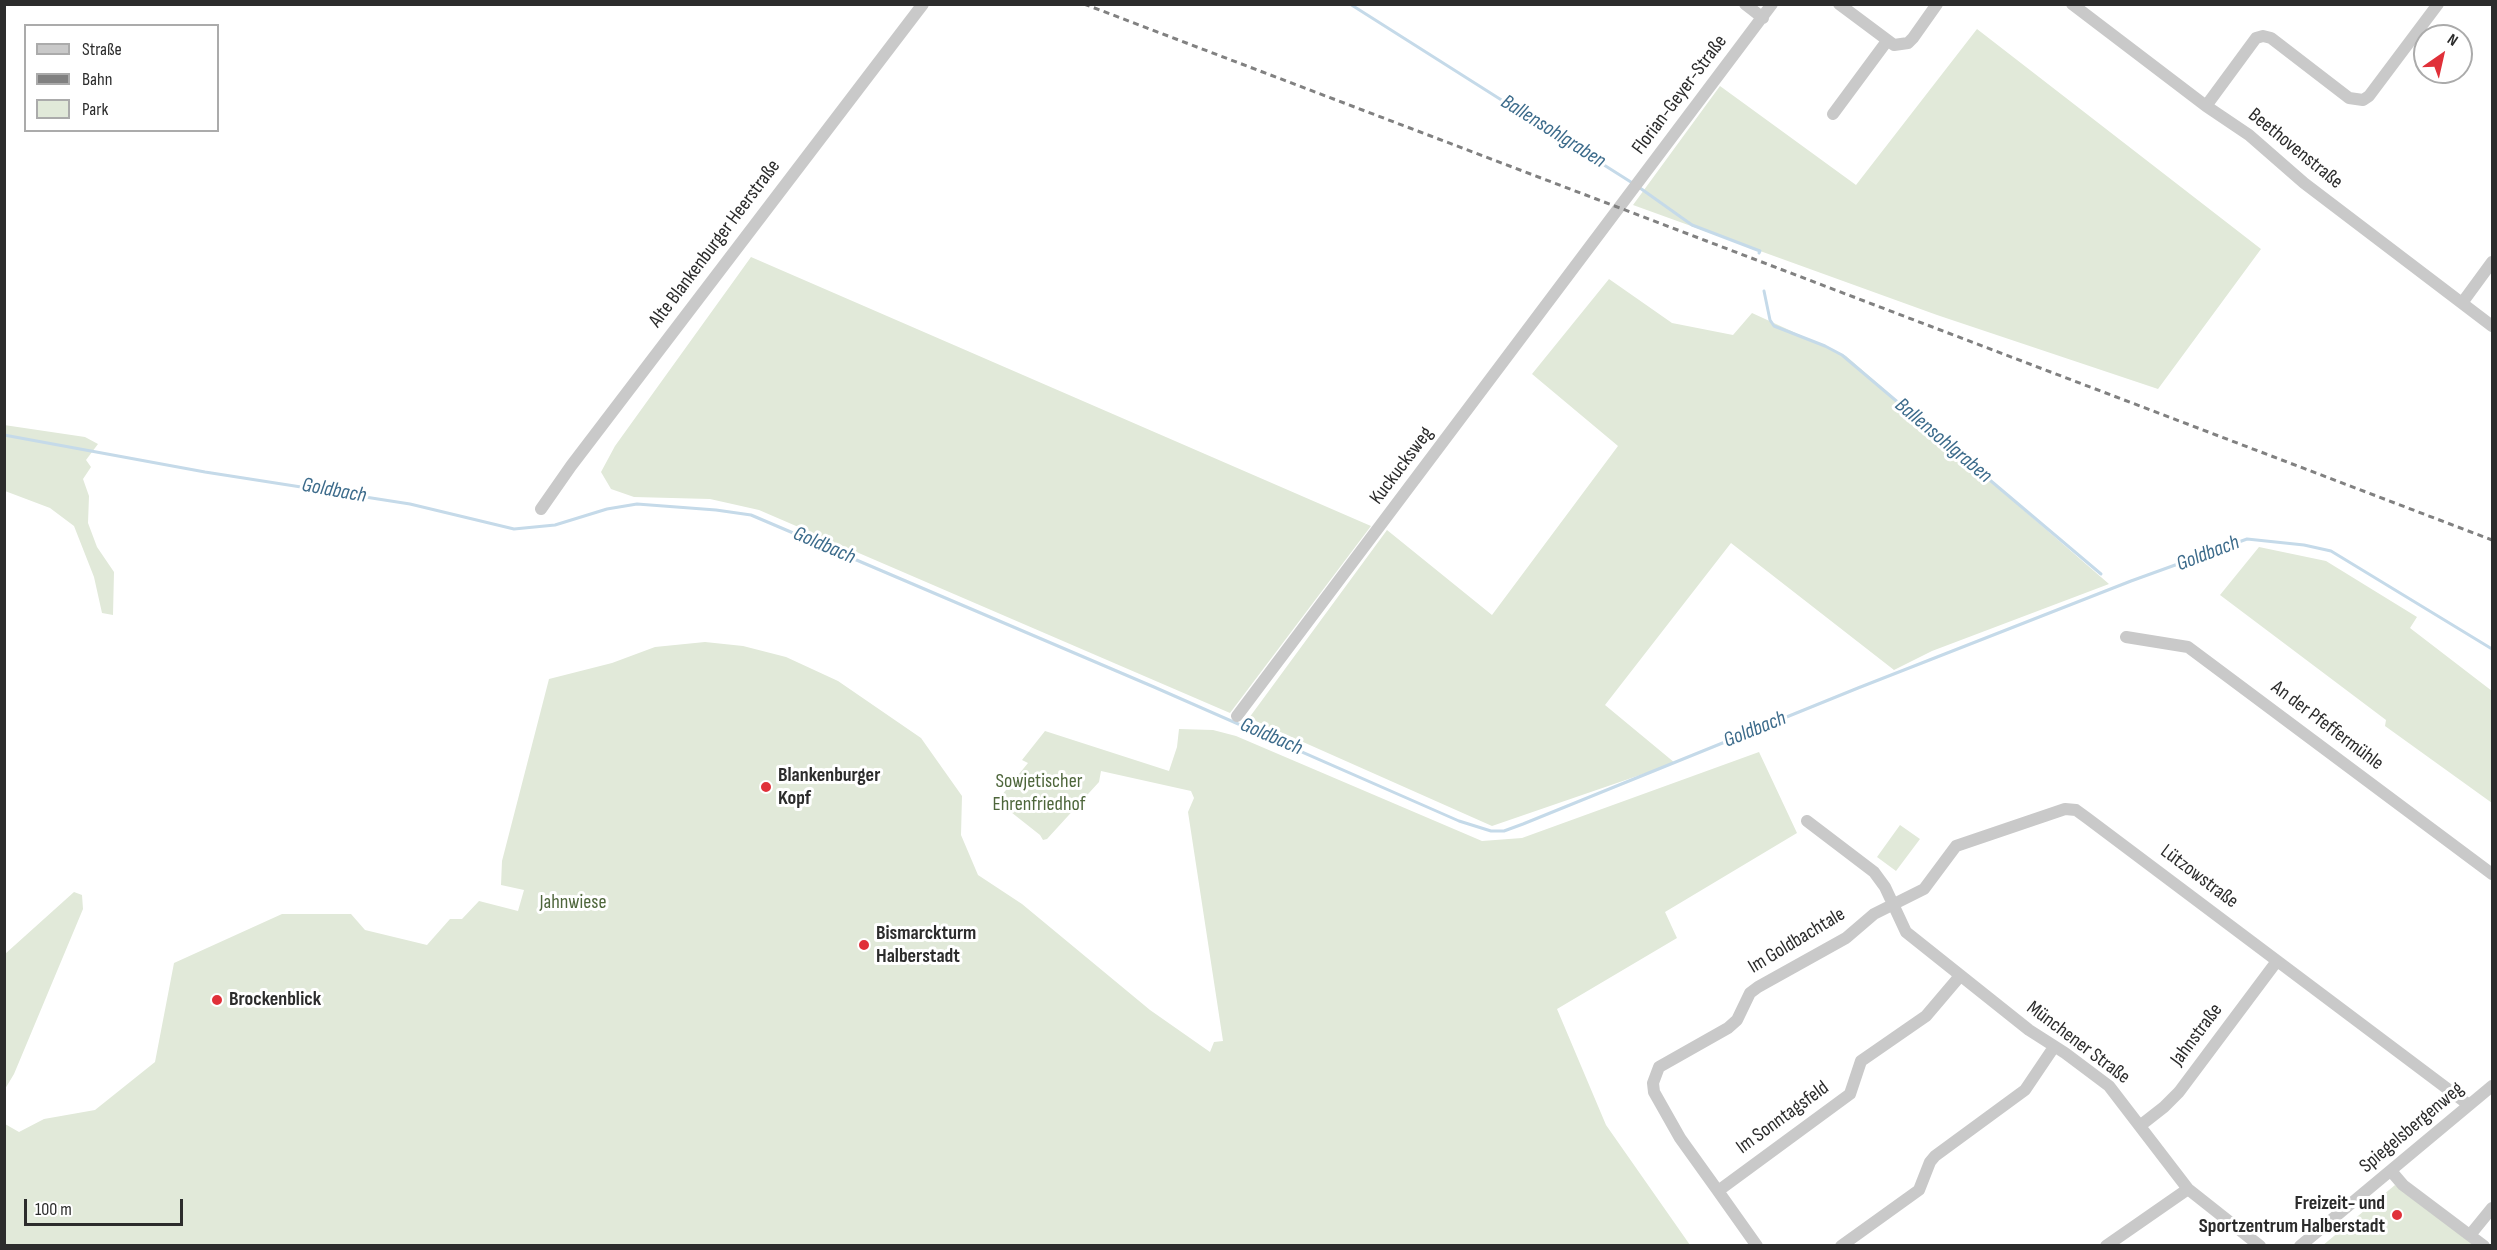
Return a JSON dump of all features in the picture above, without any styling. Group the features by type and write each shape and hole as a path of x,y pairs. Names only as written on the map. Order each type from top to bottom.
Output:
{"street":[{"name":"Alte Blankenburger Heerstraße","path":"541,509 571,465 923,4"},
{"path":"1745,4 1763,18"},
{"name":"Florian-Geyer-Straße","path":"1596,238 1773,4"},
{"path":"1839,4 1894,45 1908,43 1937,4"},
{"path":"2206,106 2256,38 2263,36 2271,38 2349,98 2363,100 2369,96 2438,4"},
{"name":"Beethovenstraße","path":"2073,5 2206,106 2249,135 2304,183 2493,326"},
{"path":"1833,114 1887,41"},
{"name":"Kuckucksweg","path":"1237,716 1596,238"},
{"path":"2462,303 2493,262"},
{"name":"An der Pfeffermühle","path":"2126,637 2188,647 2493,874"},
{"name":"Lützowstraße","path":"1894,904 1924,889 1956,846 2065,809 2076,810 2469,1105"},
{"path":"1807,821 1874,872 1894,904"},
{"name":"Münchener Straße","path":"1894,904 1906,932 2029,1030 2066,1053 2109,1086 2188,1189 2260,1245"},
{"name":"Im Goldbachtale","path":"1718,1191 1680,1138 1654,1092 1655,1074 1666,1061 1728,1028 1737,1020 1750,993 1758,987 1846,938 1874,914 1894,904"},
{"name":"Jahnstraße","path":"2140,1125 2179,1092 2277,961"},
{"name":"Im Sonntagsfeld","path":"1718,1191 1850,1094 1861,1061 1926,1016 1960,976"},
{"path":"1841,1245 1919,1190 1930,1162 1935,1156 2025,1090 2054,1047"},
{"name":"Spiegelsbergenweg","path":"2300,1245 2493,1086"},
{"path":"2391,1171 2403,1185 2484,1245"},
{"path":"2106,1245 2188,1189"},
{"path":"1718,1191 1757,1245"},
{"path":"2470,1235 2493,1208"}],"green space":[{"path":"1977,29 2261,249 2158,389 1937,315 1633,205 1720,86 1856,185"},
{"path":"751,257 1371,526 1230,713 759,510 710,499 634,497 611,489 601,472 615,446"},
{"path":"1609,279 1672,323 1733,335 1752,313 1846,356 2109,584 1932,651 1894,670 1731,543 1605,705 1675,763 1492,826 1249,718 1387,530 1492,615 1618,446 1532,374"},
{"path":"4,425 85,437 98,444 86,460 91,467 83,479 89,496 88,523 97,547 114,572 113,615 102,613 94,577 74,526 50,508 5,491"},
{"path":"2259,547 2326,561 2417,617 2410,628 2492,691 2492,803 2385,726 2386,720 2220,595"},
{"path":"705,642 743,646 786,657 838,681 921,738 962,796 961,835 978,875 1022,904 1150,1010 1210,1052 1214,1042 1223,1041 1188,812 1194,798 1191,791 1101,771 1099,782 1047,839 1043,840 1040,835 997,801 1028,763 1022,760 1045,731 1169,771 1177,747 1179,729 1213,730 1236,736 1482,841 1522,838 1759,752 1797,833 1665,912 1677,938 1557,1009 1606,1125 1690,1245 5,1245 5,1124 19,1132 44,1119 95,1110 155,1062 174,963 282,914 351,914 365,930 427,945 450,919 462,919 479,901 518,911 524,890 501,885 502,861 549,679 612,663 655,647"},
{"path":"1900,825 1920,839 1896,871 1877,857"},
{"path":"74,892 82,895 83,909 14,1074 5,1089 5,954"},
{"name":"Freizeit- und Sportzentrum Halberstadt","path":"2395,1185 2475,1245 2322,1246"}],"waterway":[{"name":"Ballensohlgraben","path":"1350,4 1634,184"},
{"name":"Ballensohlgraben","path":"1640,188 1692,225 1760,251 1759,253"},
{"name":"Ballensohlgraben","path":"1764,291 1770,320 1774,326 1842,355 2101,574"},
{"name":"Goldbach","path":"4,435 205,472 410,504 514,529 555,525 607,509 637,504 751,515 1154,687 1459,821 1491,831 1504,831 1523,824 1858,688 2131,581 2247,539 2304,545 2331,551 2492,649"}],"railway":[{"path":"1084,4 2492,540"}],"place":[{"name":"Blankenburger Kopf","path":"766,787"},
{"name":"Bismarckturm Halberstadt","path":"864,945"},
{"name":"Brockenblick","path":"217,1000"},
{"name":"Freizeit- und Sportzentrum Halberstadt","path":"2397,1215"}],"park label":[{"name":"Sowjetischer Ehrenfriedhof","path":"1039,794"},
{"name":"Jahnwiese","path":"573,903"}]}
